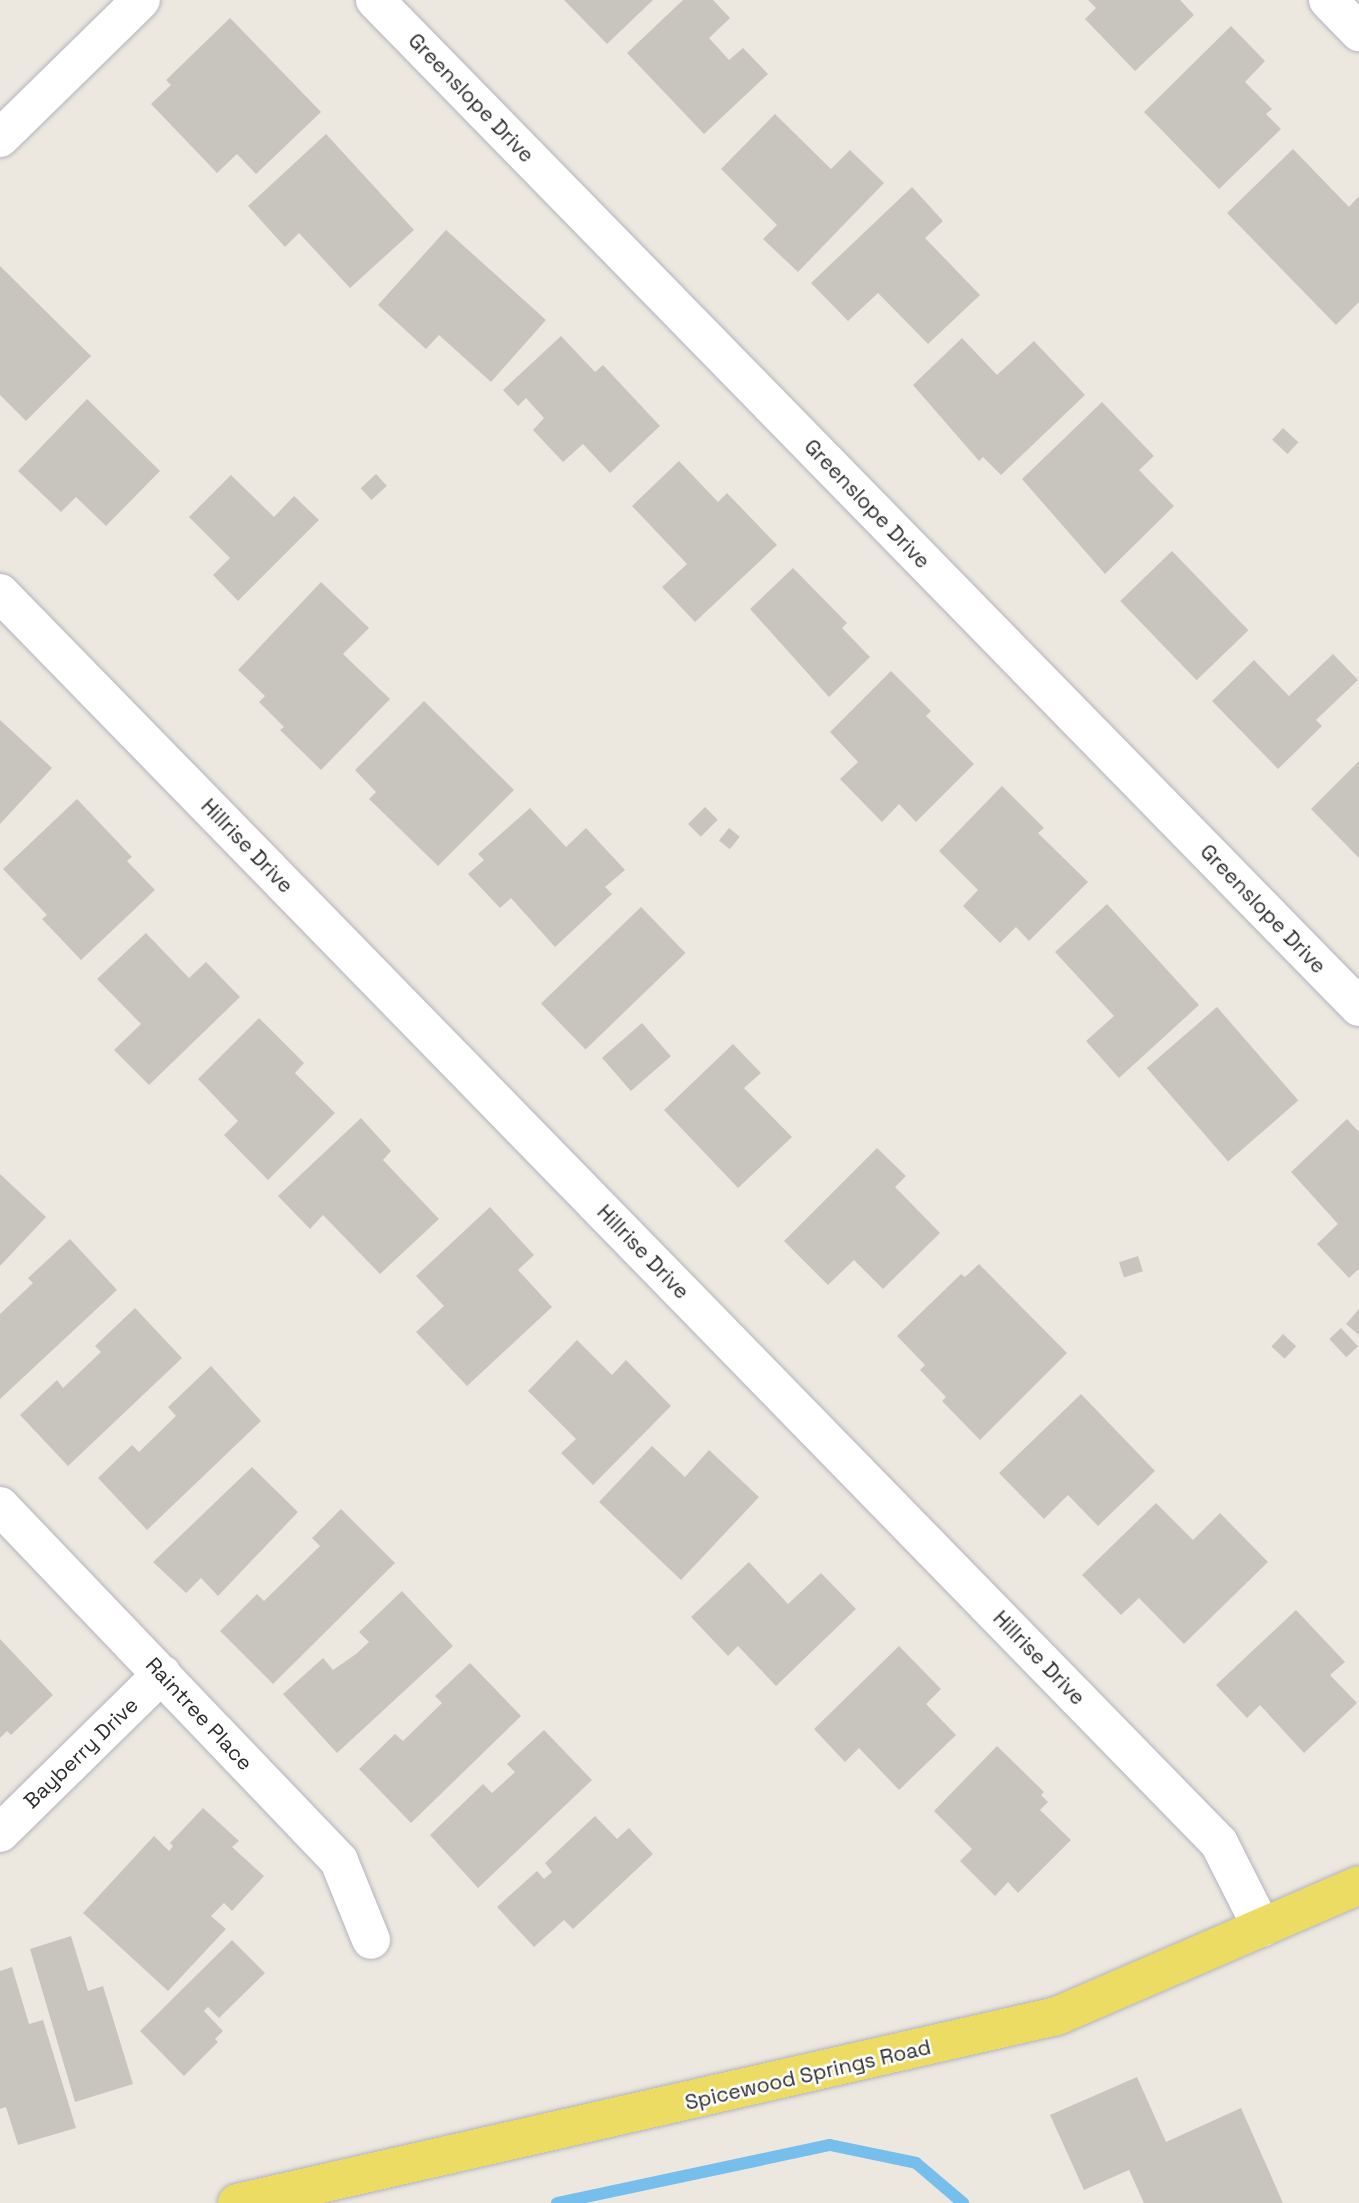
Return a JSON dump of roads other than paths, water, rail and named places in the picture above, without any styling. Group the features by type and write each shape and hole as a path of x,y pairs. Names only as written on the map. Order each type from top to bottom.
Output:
{"main road":[{"name":"Spicewood Springs Road","path":"237,2203 1057,2016 1359,1885"}],"street":[{"path":"0,138 141,0"},
{"name":"Greenslope Drive","path":"374,0 1359,1007"},
{"path":"1328,0 1359,32"},
{"name":"Hillrise Drive","path":"0,593 1219,1843 1262,1928"},
{"name":"Raintree Place","path":"0,1506 339,1861 371,1940"},
{"name":"Bayberry Drive","path":"0,1833 162,1674"}],"waterway":[{"path":"557,2203 830,2145 916,2163 963,2203"}]}
